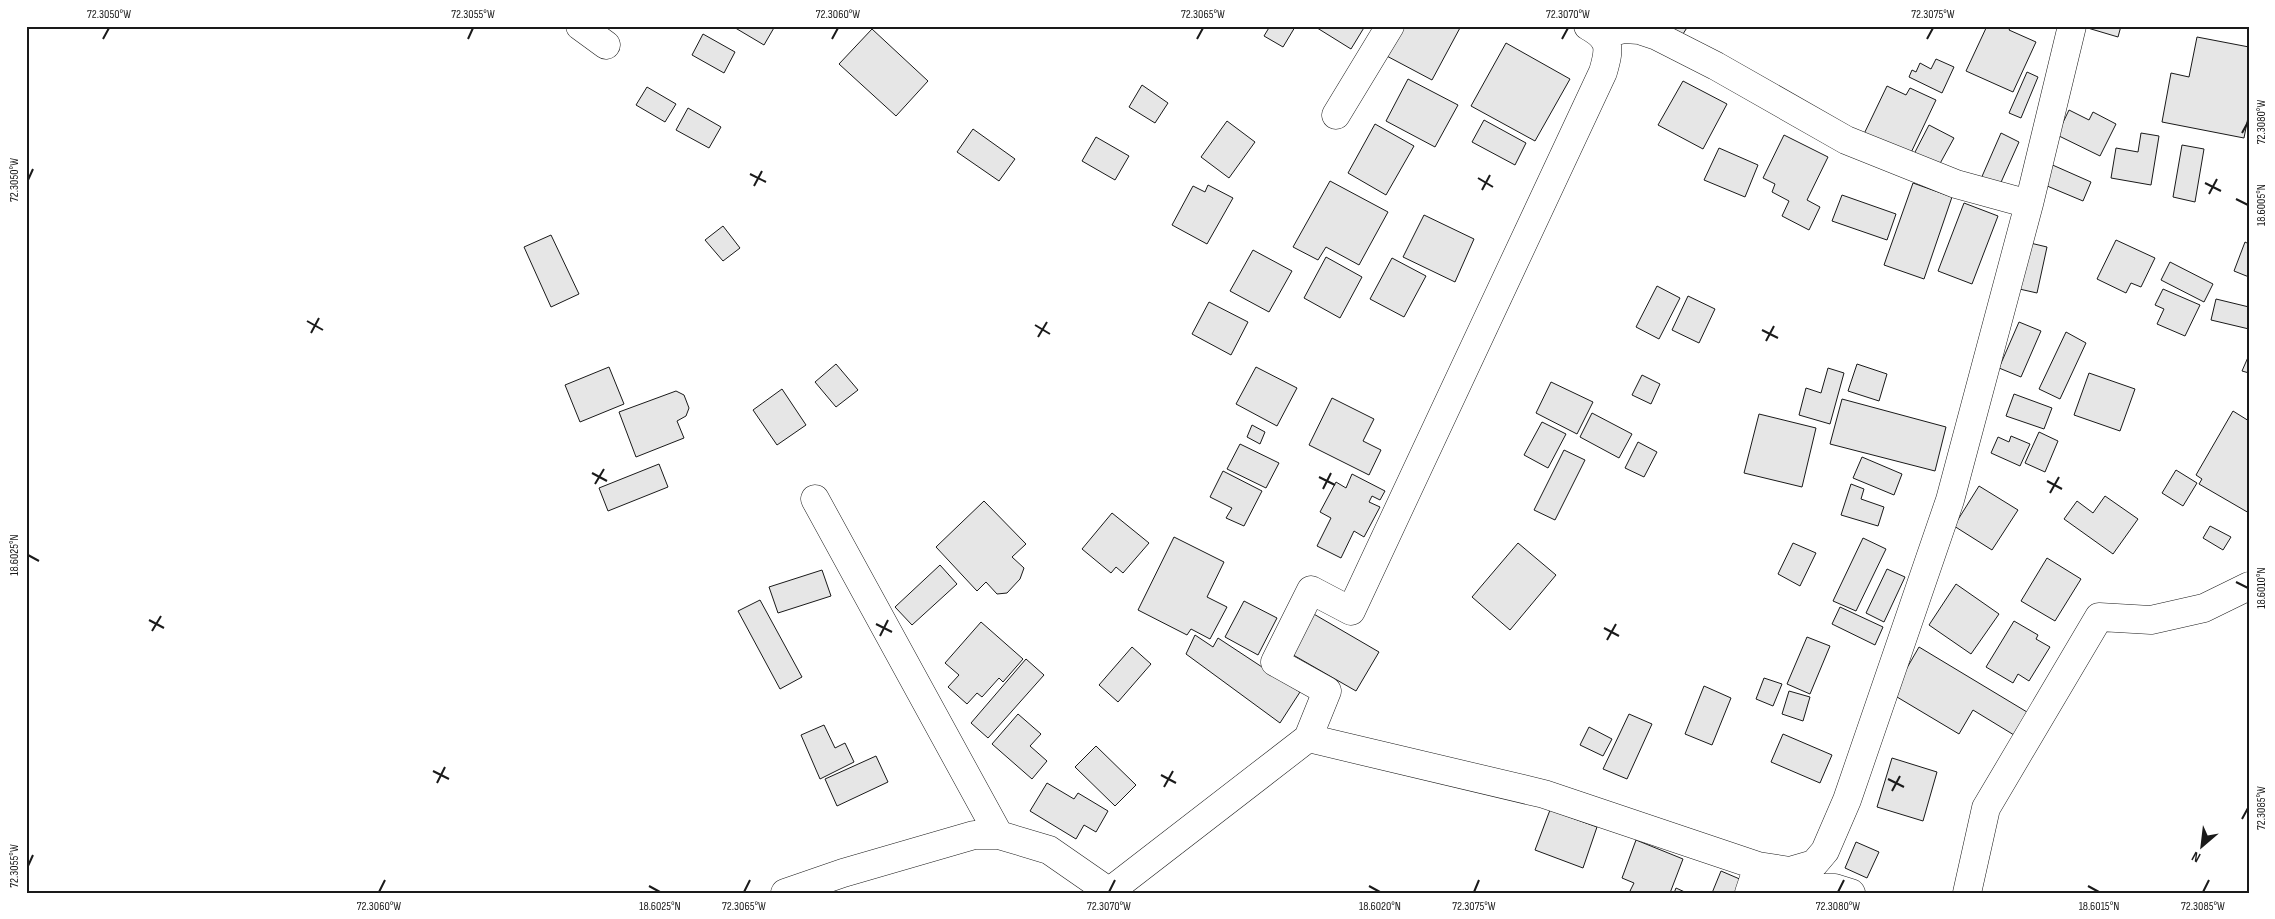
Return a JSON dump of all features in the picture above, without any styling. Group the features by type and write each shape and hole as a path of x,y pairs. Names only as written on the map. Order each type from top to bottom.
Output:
{"street":[{"path":"580,26 606,46"},
{"path":"1336,115 1390,26"},
{"path":"1753,882 1814,864 1825,851 1847,800 1950,500 2029,204 2072,26"},
{"path":"785,893 843,873 974,835 1000,835 1049,850 1111,892 1308,738 1327,692 1274,662 1311,590 1351,610 1603,72 1609,53 1595,30 1639,30 1657,36 1716,66 1846,140 1956,184 2029,204"},
{"path":"815,499 1000,835"},
{"path":"1967,893 1986,808 2099,618 2150,620 2204,608 2249,586"},
{"path":"1308,738 1544,794 1753,882 1835,888 1850,893"}],"building":[{"path":"732,26 775,26 764,45"},
{"path":"1270,26 1295,27 1283,47 1264,36"},
{"path":"1314,26 1365,26 1351,49"},
{"path":"1398,26 1461,26 1432,80 1383,54"},
{"path":"1668,26 1688,26 1683,34"},
{"path":"1987,26 2011,26 2009,30 2036,42 2013,92 1966,71"},
{"path":"2081,26 2121,26 2118,37"},
{"path":"872,29 928,81 896,116 839,64"},
{"path":"703,34 735,52 724,73 692,55"},
{"path":"2197,37 2249,47 2249,112 2244,138 2162,122 2171,73 2189,77"},
{"path":"1506,43 1570,79 1535,141 1471,106"},
{"path":"1936,59 1954,67 1942,93 1909,77 1912,70 1916,72 1920,63 1931,69"},
{"path":"2027,72 2038,77 2021,118 2009,113"},
{"path":"1408,79 1458,105 1435,147 1386,121"},
{"path":"1683,81 1727,104 1703,149 1658,125"},
{"path":"1142,85 1168,103 1155,123 1129,107"},
{"path":"1887,86 1906,95 1910,88 1936,100 1908,159 1863,136"},
{"path":"647,87 676,104 665,122 636,105"},
{"path":"688,108 721,127 709,148 676,130"},
{"path":"2069,110 2089,120 2093,112 2116,124 2100,156 2057,135"},
{"path":"1484,120 1526,143 1515,165 1472,142"},
{"path":"1227,121 1255,142 1229,178 1201,157"},
{"path":"1375,124 1414,146 1386,195 1348,173"},
{"path":"1929,125 1954,138 1937,169 1913,156"},
{"path":"973,129 1015,159 999,181 957,152"},
{"path":"2001,133 2019,142 1998,189 1980,181"},
{"path":"2141,133 2159,136 2151,185 2111,178 2116,148 2138,152"},
{"path":"1784,135 1828,157 1807,200 1820,207 1809,230 1782,216 1789,201 1772,192 1775,184 1763,178"},
{"path":"1096,137 1129,156 1115,180 1082,161"},
{"path":"2182,145 2204,149 2195,202 2173,197"},
{"path":"1719,148 1758,165 1745,197 1704,180"},
{"path":"2048,163 2091,182 2083,201 2040,183"},
{"path":"1330,181 1388,212 1359,265 1326,247 1318,260 1293,247"},
{"path":"1913,183 1952,197 1924,279 1884,265"},
{"path":"1208,185 1233,198 1207,244 1172,225 1193,186 1205,192"},
{"path":"1842,195 1896,214 1887,240 1832,221"},
{"path":"1964,203 1998,216 1972,284 1938,271"},
{"path":"1424,215 1474,239 1455,282 1403,257"},
{"path":"723,226 740,248 723,261 705,240"},
{"path":"551,235 579,294 551,307 524,247"},
{"path":"2116,240 2155,258 2141,287 2131,283 2126,293 2097,279"},
{"path":"2026,242 2047,247 2037,293 2015,288"},
{"path":"2245,242 2249,244 2249,277 2234,271"},
{"path":"1253,250 1292,271 1269,312 1230,291"},
{"path":"1326,257 1362,277 1340,318 1304,298"},
{"path":"1392,258 1426,276 1404,317 1370,299"},
{"path":"2170,262 2213,284 2204,302 2161,280"},
{"path":"1657,286 1680,298 1659,339 1636,327"},
{"path":"2163,289 2200,305 2185,336 2157,324 2164,309 2155,305"},
{"path":"1688,296 1715,309 1699,343 1672,330"},
{"path":"2216,299 2249,307 2249,329 2211,320"},
{"path":"1209,302 1248,322 1231,355 1192,334"},
{"path":"2019,322 2041,331 2021,377 1999,368"},
{"path":"2066,332 2086,343 2060,399 2039,389"},
{"path":"2249,355 2249,373 2242,371"},
{"path":"836,364 858,390 836,407 815,382"},
{"path":"1857,364 1887,374 1879,401 1848,391"},
{"path":"609,367 624,404 580,422 565,385"},
{"path":"1256,367 1297,388 1277,426 1236,404"},
{"path":"1828,368 1844,373 1830,424 1799,415 1806,388 1821,393"},
{"path":"2089,373 2135,389 2120,431 2074,415"},
{"path":"1642,375 1660,384 1651,404 1632,395"},
{"path":"1551,382 1593,402 1577,434 1536,413"},
{"path":"782,389 806,425 777,445 753,410"},
{"path":"676,391 684,395 689,408 686,416 677,421 684,438 636,457 619,412"},
{"path":"2014,394 2052,408 2044,429 2006,416"},
{"path":"1332,398 1374,419 1363,441 1381,450 1369,475 1309,445"},
{"path":"1842,399 1946,427 1935,471 1830,444"},
{"path":"2233,411 2249,421 2249,513 2199,484 2202,479 2196,475"},
{"path":"1592,413 1632,434 1619,458 1580,437"},
{"path":"1759,414 1816,428 1802,487 1744,473"},
{"path":"1542,422 1566,434 1548,468 1524,455"},
{"path":"1252,425 1265,432 1260,444 1247,437"},
{"path":"2039,432 2058,441 2045,472 2025,463"},
{"path":"2011,436 2030,444 2020,466 1991,453 1998,437 2009,442"},
{"path":"1638,442 1657,452 1644,477 1625,468"},
{"path":"1240,444 1279,463 1266,488 1227,469"},
{"path":"1564,450 1585,460 1555,520 1534,510"},
{"path":"1862,457 1902,474 1894,495 1853,478"},
{"path":"659,464 668,487 608,511 599,488"},
{"path":"2176,470 2197,483 2183,506 2162,493"},
{"path":"1223,471 1262,491 1244,526 1226,518 1232,508 1210,497"},
{"path":"1352,474 1385,491 1380,500 1372,496 1369,502 1380,507 1364,537 1354,531 1341,558 1317,546 1331,518 1320,512 1336,482 1346,488"},
{"path":"1851,484 1864,489 1861,499 1884,507 1878,526 1841,515"},
{"path":"1979,486 2018,510 1992,550 1954,526"},
{"path":"2105,496 2138,519 2113,554 2064,519 2077,501 2093,513"},
{"path":"984,501 1026,544 1012,557 1024,568 1020,579 1007,593 997,594 986,582 977,591 936,547"},
{"path":"1112,513 1149,543 1123,573 1116,567 1111,573 1082,549"},
{"path":"2210,526 2231,537 2223,550 2203,538"},
{"path":"1174,537 1224,562 1207,597 1227,607 1210,639 1191,629 1187,635 1138,610"},
{"path":"1863,538 1886,549 1856,611 1833,601"},
{"path":"1518,543 1556,575 1510,630 1472,597"},
{"path":"1793,543 1816,553 1800,586 1778,574"},
{"path":"2047,558 2081,579 2055,621 2021,601"},
{"path":"940,565 957,584 912,625 895,607"},
{"path":"1887,569 1905,577 1884,622 1866,613"},
{"path":"822,570 831,596 778,613 769,587"},
{"path":"1956,584 1999,614 1971,654 1929,625"},
{"path":"760,600 802,677 780,689 738,611"},
{"path":"1244,601 1277,618 1258,655 1225,637"},
{"path":"1840,607 1883,627 1875,645 1832,624"},
{"path":"1312,613 1379,652 1356,691 1288,652"},
{"path":"2014,621 2038,635 2036,639 2050,647 2029,681 2018,674 2013,683 1986,667"},
{"path":"981,622 1023,659 1003,682 999,678 982,697 977,693 967,704 948,687 959,675 945,663"},
{"path":"1195,635 1213,647 1218,638 1300,692 1280,723 1186,654"},
{"path":"1807,637 1830,646 1810,694 1787,684"},
{"path":"1132,647 1151,664 1118,702 1099,685"},
{"path":"1919,647 2027,712 2014,735 1973,710 1959,734 1892,694"},
{"path":"1026,659 1044,675 988,738 971,723"},
{"path":"1764,678 1782,684 1773,706 1756,699"},
{"path":"1704,686 1731,698 1712,745 1685,734"},
{"path":"1789,691 1810,697 1803,721 1782,714"},
{"path":"1018,714 1041,734 1030,746 1047,761 1032,779 992,744"},
{"path":"1629,714 1652,724 1627,779 1603,769"},
{"path":"824,725 835,748 845,743 854,762 820,779 801,735"},
{"path":"1589,727 1612,739 1603,756 1580,745"},
{"path":"1783,734 1832,755 1820,783 1771,762"},
{"path":"1096,746 1136,785 1115,806 1075,767"},
{"path":"876,756 888,782 837,806 825,779"},
{"path":"1892,758 1937,772 1923,821 1877,807"},
{"path":"1047,783 1074,799 1078,793 1108,811 1096,832 1084,825 1076,839 1030,811"},
{"path":"1550,810 1597,827 1583,868 1535,850"},
{"path":"1636,840 1683,859 1670,893 1635,893 1630,891 1634,883 1622,878"},
{"path":"1856,842 1879,852 1867,878 1845,868"},
{"path":"1721,871 1742,880 1737,893 1712,893"},
{"path":"1676,888 1687,893 1674,893"}]}
